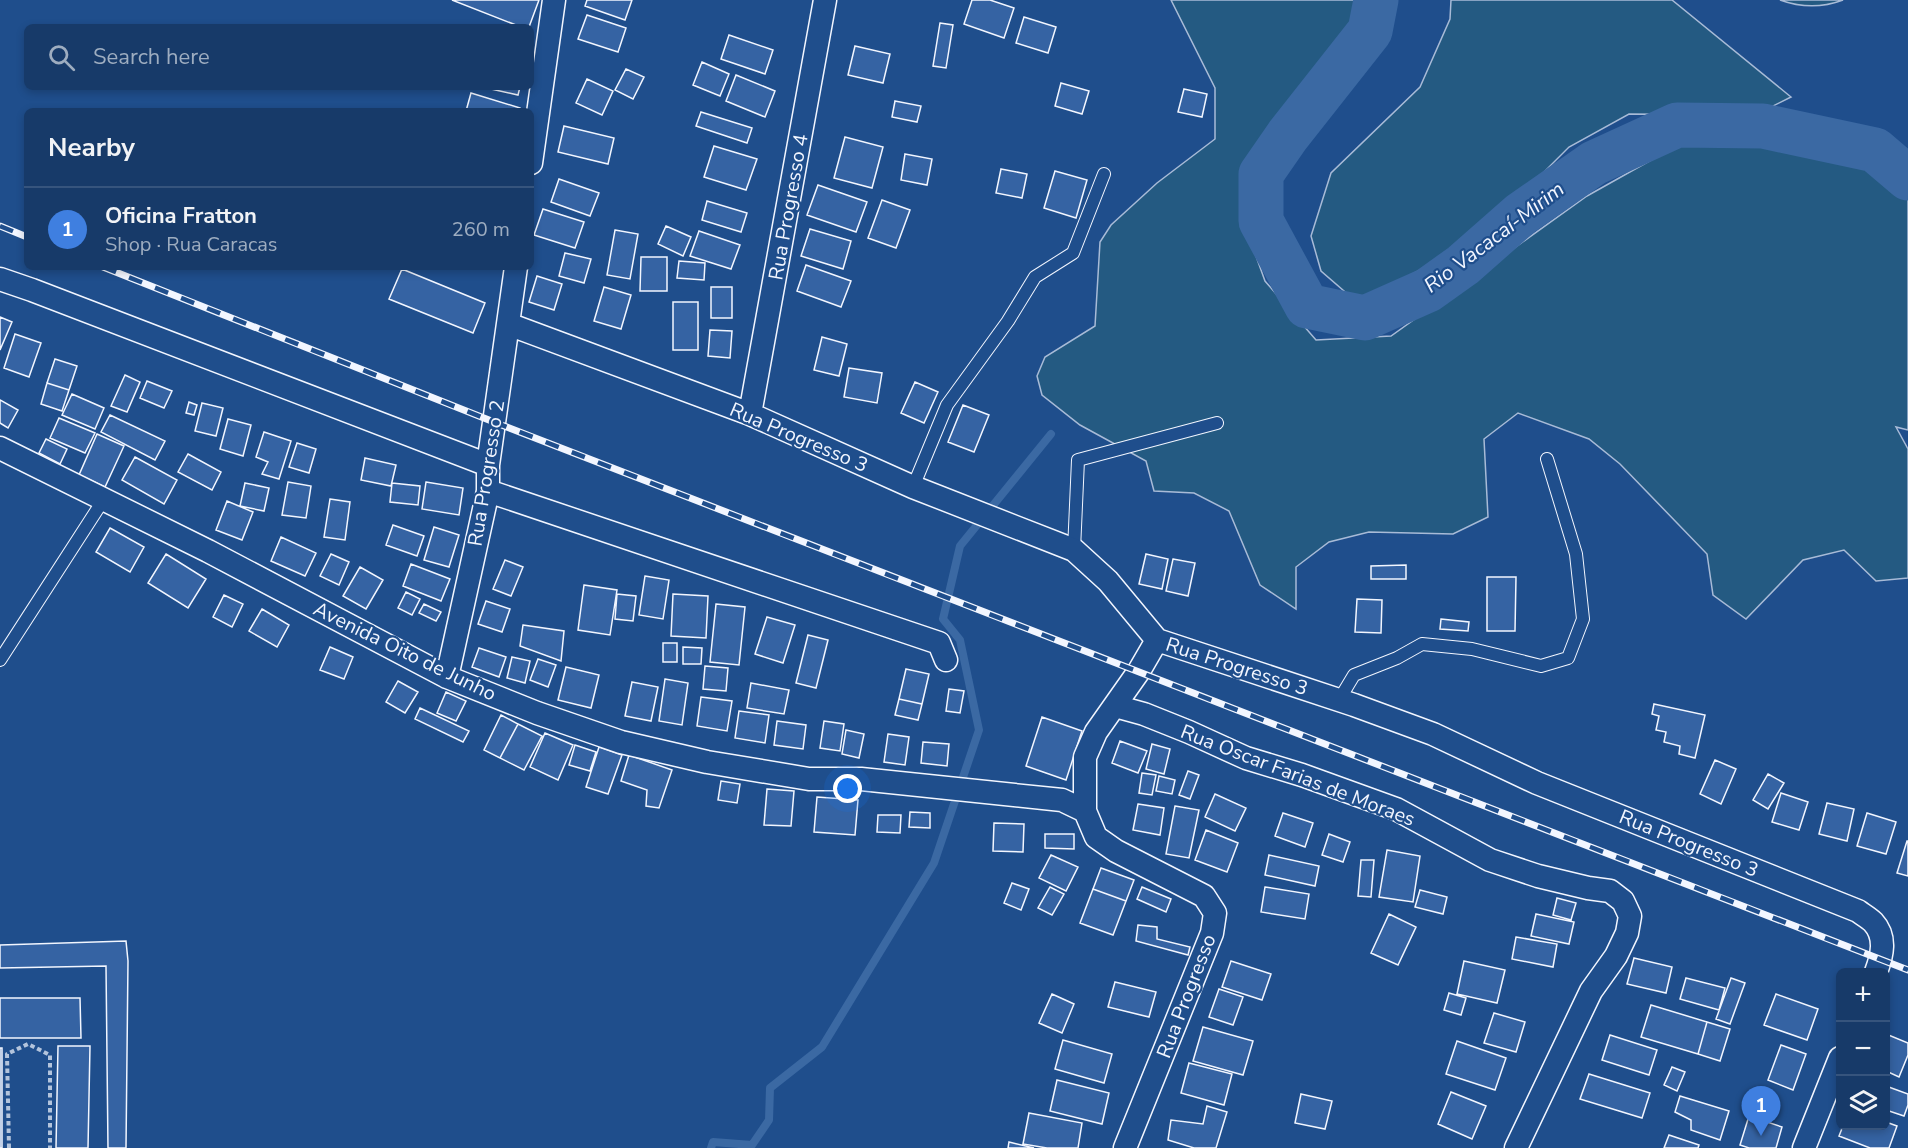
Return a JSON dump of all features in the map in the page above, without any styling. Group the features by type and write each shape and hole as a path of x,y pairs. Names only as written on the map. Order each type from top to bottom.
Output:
{"street":[{"path":"534,142 554,0"},
{"name":"Rua Progresso 4","path":"750,414 825,0"},
{"name":"Rua Progresso 2","path":"447,676 488,491 488,465 516,270"},
{"path":"0,279 488,465"},
{"name":"Rua Progresso 3","path":"508,324 750,414 913,487 1074,550 1108,581 1157,640 1339,700 1433,734 1537,783 1857,911 1874,922 1883,941 1878,968"},
{"name":"Avenida Oito de Junho","path":"0,447 208,551 447,676 537,713 621,742 707,762 809,779 861,779 1062,800 1085,811"},
{"path":"488,491 939,643 946,660"},
{"name":"Rua Progresso","path":"1125,1148 1212,933 1215,913 1204,897 1116,851 1096,837 1085,811 1085,757 1096,732 1157,640"},
{"name":"Rua Oscar Farias de Moraes","path":"1115,706 1153,717 1246,758 1302,775 1396,809 1490,860 1538,876 1611,891 1623,901 1630,916 1627,933 1616,956 1591,991 1516,1148"},
{"path":"1804,1148 1836,1068"}],"lane":[{"path":"913,487 947,405 1008,321 1035,277 1073,253 1104,174"},
{"path":"1074,550 1078,460 1217,423"},
{"path":"1339,700 1354,675 1397,658 1422,644 1472,649 1541,666 1568,658 1583,620 1576,554 1547,459"},
{"path":"0,660 104,499"}],"path":[{"path":"9,1148 7,1054 28,1044 50,1055 51,1148"}],"shaded area":[{"path":"1171,0 1369,0 1357,38 1335,72 1277,132 1250,187 1252,245 1265,281 1316,340 1391,336 1587,196 1678,145 1738,142 1869,167 1908,193 1908,430 1896,427 1908,449 1908,578 1876,581 1844,550 1803,560 1746,619 1713,595 1707,554 1620,464 1589,439 1518,413 1484,439 1488,517 1453,534 1369,532 1329,542 1296,567 1296,609 1260,585 1229,511 1194,493 1154,491 1146,461 1080,425 1042,395 1037,376 1045,357 1095,326 1100,242 1111,225 1157,183 1215,139 1215,88"},
{"path":"1451,0 1672,0 1791,97 1755,115 1629,114 1569,147 1481,235 1370,296 1351,297 1321,271 1311,236 1331,173 1420,87 1450,19"},
{"path":"1780,0 1843,0 1812,6"}],"building":[{"path":"452,0 539,0 530,24 513,24"},
{"path":"587,0 632,0 625,20 585,6"},
{"path":"972,0 990,0 1014,8 1004,38 964,24"},
{"path":"587,15 626,28 618,52 578,39"},
{"path":"1024,17 1056,27 1048,53 1016,43"},
{"path":"940,23 953,25 946,68 933,66"},
{"path":"729,35 773,50 765,74 721,59"},
{"path":"855,46 890,54 883,83 848,75"},
{"path":"702,62 729,74 720,96 693,85"},
{"path":"626,69 644,77 633,99 615,90"},
{"path":"736,75 775,91 765,117 726,101"},
{"path":"587,79 613,91 602,115 576,103"},
{"path":"1061,83 1089,91 1082,114 1055,106"},
{"path":"1184,89 1207,94 1202,117 1178,112"},
{"path":"496,90 519,90 518,95"},
{"path":"471,93 520,108 467,108"},
{"path":"895,101 921,106 917,122 892,117"},
{"path":"701,112 752,128 747,143 696,126"},
{"path":"564,126 614,138 608,164 558,152"},
{"path":"845,137 883,147 872,188 834,178"},
{"path":"714,146 757,159 746,190 704,177"},
{"path":"905,154 932,159 927,185 901,180"},
{"path":"1001,169 1027,174 1022,198 996,193"},
{"path":"1055,171 1087,180 1076,218 1044,208"},
{"path":"559,179 599,193 590,216 551,202"},
{"path":"818,185 867,202 856,232 807,215"},
{"path":"882,200 910,210 896,248 868,238"},
{"path":"707,201 747,213 741,232 702,220"},
{"path":"543,209 584,222 575,248 534,235"},
{"path":"666,226 691,237 683,256 658,244"},
{"path":"810,229 851,241 843,269 801,256"},
{"path":"615,230 638,234 630,279 607,275"},
{"path":"699,231 740,245 731,269 690,256"},
{"path":"565,253 591,259 584,283 559,276"},
{"path":"641,257 667,257 667,291 640,291"},
{"path":"679,261 705,263 704,280 677,278"},
{"path":"806,265 851,281 841,307 797,291"},
{"path":"402,270 404,270 485,303 473,333 389,299"},
{"path":"537,276 562,284 554,310 529,302"},
{"path":"604,287 631,295 621,329 594,321"},
{"path":"711,287 732,287 732,318 711,318"},
{"path":"673,302 698,302 698,350 673,350"},
{"path":"0,317 12,322 0,350"},
{"path":"710,330 732,331 730,358 708,356"},
{"path":"15,334 41,343 29,377 4,368"},
{"path":"822,337 847,344 839,376 814,370"},
{"path":"55,359 77,366 69,390 47,383"},
{"path":"849,368 882,373 877,403 844,397"},
{"path":"125,375 140,382 127,412 111,406"},
{"path":"147,381 172,391 164,408 140,398"},
{"path":"915,382 938,392 924,423 901,413"},
{"path":"47,383 69,390 62,411 41,404"},
{"path":"72,394 104,408 95,429 62,415"},
{"path":"0,400 18,410 8,428 0,423"},
{"path":"189,402 197,405 194,415 186,413"},
{"path":"202,403 223,408 216,436 195,431"},
{"path":"963,405 989,415 974,452 948,442"},
{"path":"110,415 165,441 155,460 101,432"},
{"path":"59,418 95,433 85,453 50,438"},
{"path":"228,419 251,425 243,456 220,449"},
{"path":"264,432 291,441 279,479 262,474 268,462 256,457"},
{"path":"97,434 124,446 105,487 79,475"},
{"path":"46,439 67,449 60,464 39,453"},
{"path":"297,443 316,449 309,473 289,467"},
{"path":"188,454 221,472 212,490 178,472"},
{"path":"135,457 177,480 164,504 122,480"},
{"path":"365,458 396,465 391,486 361,480"},
{"path":"288,482 311,486 306,518 282,515"},
{"path":"426,482 463,488 459,515 422,509"},
{"path":"245,483 269,488 264,511 240,506"},
{"path":"392,483 420,486 418,505 390,502"},
{"path":"330,499 350,502 345,540 324,537"},
{"path":"227,501 253,512 242,540 216,530"},
{"path":"393,525 424,536 417,556 386,545"},
{"path":"434,527 459,535 449,567 424,560"},
{"path":"110,528 144,547 130,572 96,552"},
{"path":"281,537 316,553 305,576 271,561"},
{"path":"166,554 206,579 188,608 148,583"},
{"path":"331,554 349,562 339,585 320,576"},
{"path":"1146,554 1168,559 1162,589 1139,584"},
{"path":"1173,559 1195,563 1188,596 1166,591"},
{"path":"505,560 523,567 511,596 493,589"},
{"path":"411,564 450,579 441,601 403,586"},
{"path":"1406,565 1406,579 1371,579 1371,566"},
{"path":"360,567 383,580 366,609 343,596"},
{"path":"645,576 669,580 663,619 639,615"},
{"path":"1487,577 1516,577 1515,631 1487,631"},
{"path":"584,585 617,590 610,635 578,630"},
{"path":"406,592 420,599 412,615 398,608"},
{"path":"617,594 636,596 633,621 615,619"},
{"path":"673,594 708,596 706,638 671,636"},
{"path":"224,595 243,604 232,627 213,617"},
{"path":"1357,599 1382,600 1381,633 1355,632"},
{"path":"486,601 510,609 502,632 478,624"},
{"path":"424,604 441,612 436,621 419,613"},
{"path":"716,604 745,607 739,665 710,662"},
{"path":"262,609 289,625 277,647 249,631"},
{"path":"767,617 795,625 783,663 755,654"},
{"path":"1441,619 1469,622 1468,631 1440,629"},
{"path":"523,625 564,631 561,661 520,646"},
{"path":"808,635 828,640 816,688 796,683"},
{"path":"663,643 677,643 677,662 663,662"},
{"path":"330,647 353,657 344,679 320,670"},
{"path":"683,647 702,648 701,664 683,664"},
{"path":"479,648 506,657 499,677 472,667"},
{"path":"512,657 530,661 525,683 507,678"},
{"path":"538,659 556,665 548,687 530,680"},
{"path":"705,666 728,668 726,691 703,689"},
{"path":"566,667 599,675 591,708 558,700"},
{"path":"906,669 929,674 922,704 899,699"},
{"path":"665,679 688,683 682,725 659,721"},
{"path":"398,681 418,692 405,713 386,702"},
{"path":"632,682 658,687 651,721 625,716"},
{"path":"751,683 789,690 784,714 747,708"},
{"path":"949,689 964,691 960,713 946,711"},
{"path":"446,692 466,701 456,721 437,713"},
{"path":"701,697 732,701 727,731 697,726"},
{"path":"899,699 922,704 918,720 895,715"},
{"path":"1654,704 1705,715 1695,758 1679,754 1680,746 1664,742 1666,732 1656,730 1659,716 1652,714"},
{"path":"420,708 469,731 463,742 415,719"},
{"path":"739,711 769,715 765,743 735,738"},
{"path":"501,715 518,724 500,758 484,750"},
{"path":"1042,717 1082,731 1066,780 1026,766"},
{"path":"777,721 806,725 803,749 774,745"},
{"path":"824,721 844,724 840,751 820,748"},
{"path":"518,724 542,736 524,770 500,758"},
{"path":"846,730 864,734 859,758 842,754"},
{"path":"545,733 573,745 558,780 530,767"},
{"path":"888,734 909,737 905,765 884,762"},
{"path":"1120,741 1147,751 1138,773 1112,763"},
{"path":"923,742 949,744 947,766 921,763"},
{"path":"1152,744 1170,749 1164,774 1146,769"},
{"path":"575,745 596,752 590,771 569,765"},
{"path":"599,747 622,755 608,794 586,787"},
{"path":"629,755 672,770 659,808 646,806 647,790 621,781"},
{"path":"1715,760 1736,769 1721,804 1700,794"},
{"path":"1188,771 1199,775 1190,799 1179,795"},
{"path":"1142,773 1156,775 1152,795 1139,793"},
{"path":"1768,774 1784,783 1768,809 1753,800"},
{"path":"1159,776 1175,780 1172,794 1156,791"},
{"path":"721,781 740,784 737,803 718,800"},
{"path":"767,789 794,791 791,826 764,825"},
{"path":"1781,793 1808,802 1799,830 1772,822"},
{"path":"1215,794 1246,808 1235,831 1205,817"},
{"path":"817,797 858,800 855,835 814,832"},
{"path":"1827,803 1854,809 1847,841 1819,834"},
{"path":"1138,804 1164,808 1160,835 1133,830"},
{"path":"1175,806 1199,810 1189,858 1166,854"},
{"path":"910,812 930,813 930,828 909,827"},
{"path":"1283,813 1313,823 1305,847 1275,836"},
{"path":"1867,813 1896,822 1886,854 1857,846"},
{"path":"878,815 901,815 900,833 877,832"},
{"path":"994,823 1024,824 1023,852 993,851"},
{"path":"1206,830 1238,843 1227,872 1195,860"},
{"path":"1045,834 1074,834 1074,849 1045,848"},
{"path":"1329,834 1350,842 1343,862 1322,855"},
{"path":"1908,841 1908,876 1897,873"},
{"path":"1387,850 1420,856 1413,902 1379,897"},
{"path":"1051,855 1078,867 1066,891 1039,878"},
{"path":"1269,855 1319,866 1315,886 1265,875"},
{"path":"1361,860 1374,860 1371,897 1358,896"},
{"path":"1101,868 1134,880 1126,901 1093,889"},
{"path":"1012,883 1029,889 1021,910 1004,903"},
{"path":"1050,887 1064,894 1052,915 1038,908"},
{"path":"1142,887 1171,899 1166,912 1137,899"},
{"path":"1265,887 1309,894 1305,919 1261,912"},
{"path":"1093,889 1126,901 1113,935 1080,923"},
{"path":"1420,890 1447,897 1443,914 1415,907"},
{"path":"1557,898 1576,903 1571,920 1553,915"},
{"path":"1389,914 1416,927 1398,965 1371,953"},
{"path":"1536,914 1574,922 1569,944 1531,936"},
{"path":"1138,925 1157,927 1157,939 1190,947 1188,955 1136,941"},
{"path":"1516,937 1557,944 1553,967 1512,959"},
{"path":"126,941 128,961 126,1148 108,1148 106,966 0,968 0,945"},
{"path":"1634,958 1672,967 1666,993 1627,984"},
{"path":"1231,961 1271,974 1262,1000 1222,987"},
{"path":"1464,961 1505,970 1497,1003 1457,994"},
{"path":"1686,978 1725,988 1719,1010 1680,999"},
{"path":"1731,978 1745,983 1730,1024 1716,1019"},
{"path":"1115,982 1156,992 1149,1017 1108,1007"},
{"path":"1219,989 1243,997 1233,1025 1209,1017"},
{"path":"1449,993 1466,998 1461,1015 1444,1010"},
{"path":"1052,994 1074,1004 1062,1033 1039,1023"},
{"path":"1776,994 1818,1009 1807,1040 1764,1025"},
{"path":"0,998 80,998 81,1038 0,1038"},
{"path":"1651,1005 1707,1022 1698,1054 1641,1037"},
{"path":"1494,1013 1525,1022 1516,1052 1484,1043"},
{"path":"1707,1022 1730,1029 1720,1061 1698,1054"},
{"path":"1203,1027 1253,1041 1243,1075 1193,1061"},
{"path":"1610,1035 1657,1050 1649,1075 1602,1060"},
{"path":"1890,1036 1908,1043 1908,1055 1899,1077 1890,1073"},
{"path":"1063,1040 1112,1054 1104,1083 1055,1069"},
{"path":"1457,1041 1506,1058 1495,1090 1446,1074"},
{"path":"1781,1045 1806,1054 1793,1090 1768,1080"},
{"path":"58,1046 90,1046 88,1148 56,1148"},
{"path":"0,1048 2,1048 2,1148 0,1148"},
{"path":"1189,1063 1232,1074 1224,1105 1181,1093"},
{"path":"1672,1067 1685,1072 1677,1091 1664,1085"},
{"path":"1589,1074 1650,1093 1642,1118 1580,1099"},
{"path":"1057,1080 1109,1093 1102,1124 1050,1111"},
{"path":"1890,1087 1908,1094 1908,1105 1904,1116 1890,1111"},
{"path":"1451,1092 1486,1106 1472,1139 1438,1124"},
{"path":"1301,1094 1332,1101 1325,1129 1295,1123"},
{"path":"1680,1096 1729,1111 1720,1140 1691,1130 1691,1120 1675,1112"},
{"path":"1207,1106 1227,1112 1216,1148 1194,1148 1168,1140 1171,1120 1203,1124"},
{"path":"1029,1113 1082,1123 1078,1148 1047,1148 1023,1144"},
{"path":"1749,1116 1782,1127 1776,1148 1749,1148 1740,1145"},
{"path":"1890,1123 1897,1126 1889,1148 1870,1148 1839,1136 1841,1130 1890,1130"},
{"path":"1669,1135 1699,1145 1698,1148 1664,1148"},
{"path":"1009,1142 1034,1148 1008,1148"}],"waterway":[{"name":"Rio Vacacaí-Mirim","path":"1376,0 1370,31 1288,135 1261,174 1261,221 1307,306 1365,318 1428,290 1463,265 1521,214 1594,163 1677,125 1763,126 1875,150 1908,178"},
{"path":"711,1148 713,1142 752,1145 769,1120 770,1088 822,1047 934,863 979,730 960,640 943,619 960,546 1051,434"}],"railway":[{"path":"0,226 24,236"},
{"path":"111,270 494,422 1908,970"}],"place":[{"name":"Oficina Fratton","path":"1761,1136"}]}
